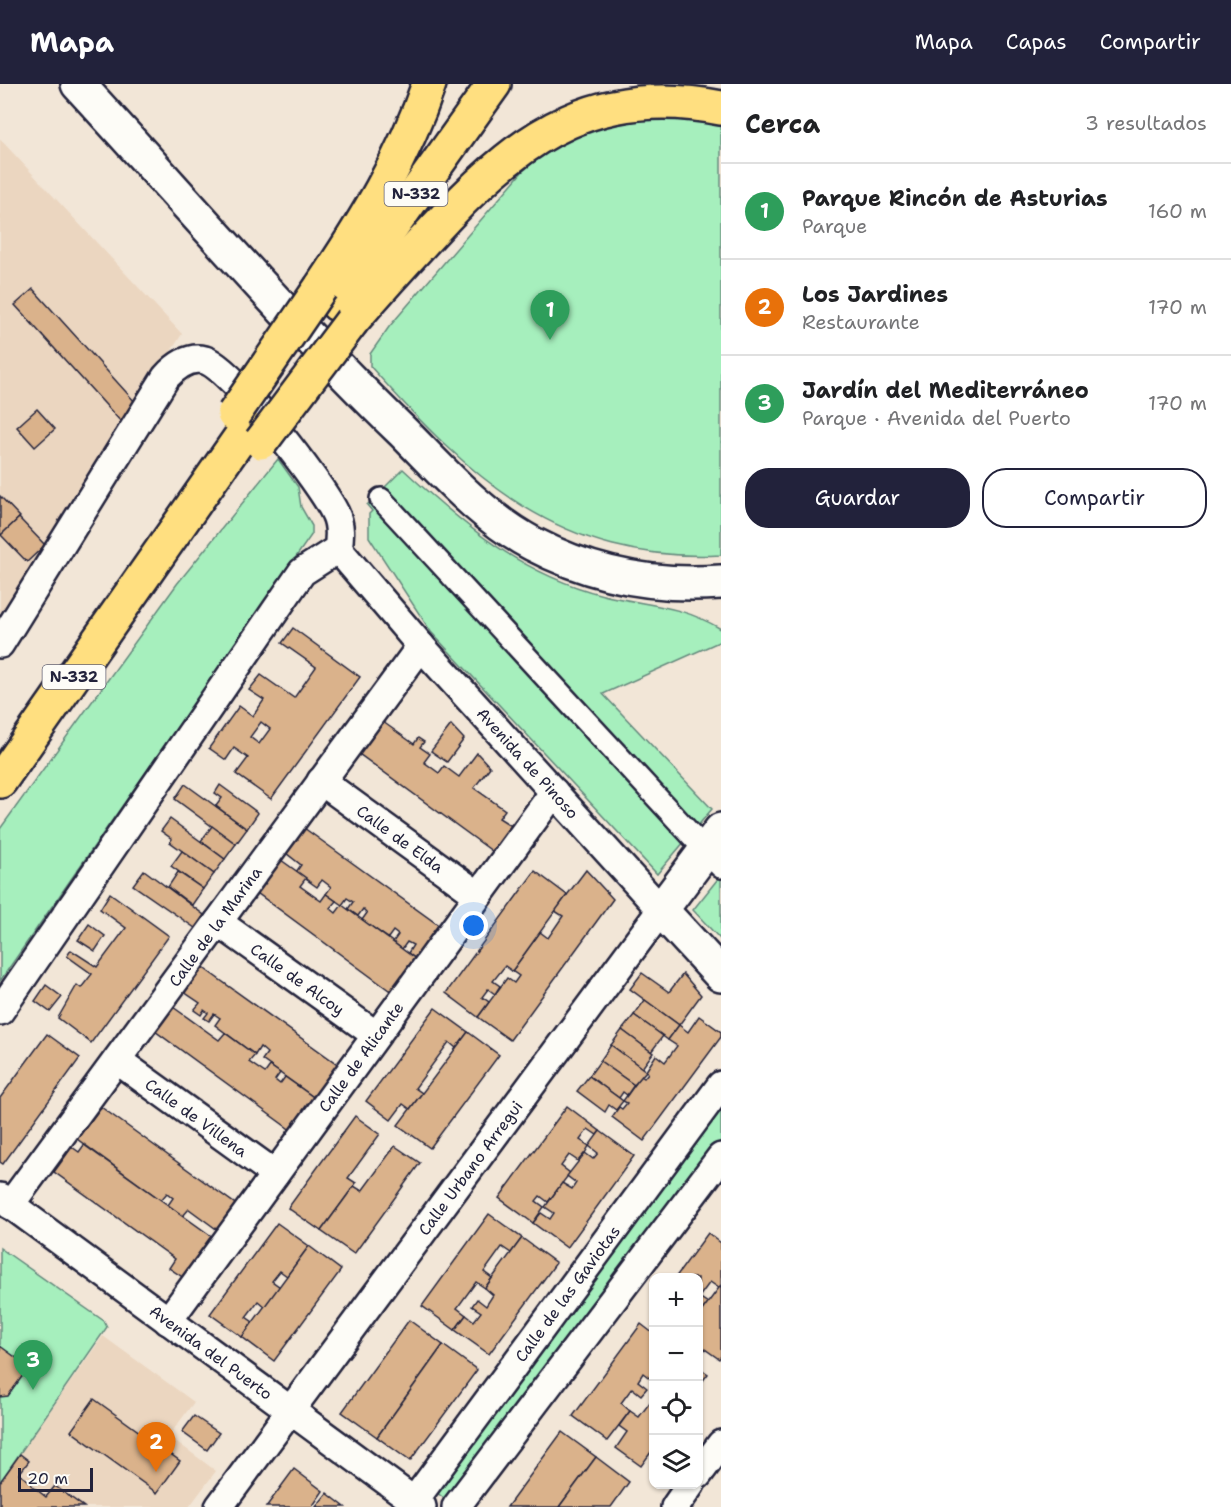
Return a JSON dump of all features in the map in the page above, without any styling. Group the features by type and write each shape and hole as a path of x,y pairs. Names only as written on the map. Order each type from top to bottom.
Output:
{"highway":[{"path":"337,304 429,84"},
{"name":"N-332","path":"4,776 141,583 247,428 494,84"},
{"path":"337,304 472,190 529,138 548,126 591,105 635,96 692,99 721,108"},
{"path":"4,776 32,718 247,428"}],"street":[{"path":"78,84 364,394 478,505 501,523 552,553 596,570 667,583 721,582"},
{"path":"0,644 166,377 175,367 190,360 213,363 240,389 302,464 335,513 339,526 338,549 302,572 0,1011"},
{"path":"381,499 716,849"},
{"name":"Avenida de Pinoso","path":"338,549 421,646 721,975"},
{"name":"Calle de la Marina","path":"4,1207 117,1060 421,646"},
{"name":"Calle de Elda","path":"321,781 478,895"},
{"name":"Calle de Alicante","path":"168,1321 554,792"},
{"name":"Calle Urbano Arregui","path":"219,1507 661,910 716,849"},
{"name":"Calle de Alcoy","path":"218,922 376,1035"},
{"name":"Calle de Villena","path":"117,1060 275,1174"},
{"name":"Calle de las Gaviotas","path":"409,1505 721,1085"},
{"path":"456,1507 721,1157"},
{"name":"Avenida del Puerto","path":"4,1207 285,1417 409,1505"},
{"name":"Avenida del Puerto","path":"4,1207 168,1321 285,1417"},
{"path":"703,1469 721,1444"},
{"path":"675,1507 689,1489"}],"shaded area":[{"path":"0,139 182,334 34,567 0,614"},
{"path":"103,1336 194,1402 169,1436 216,1471 189,1507 0,1507 0,1482"}],"green space":[{"path":"640,116 687,116 721,124 721,555 664,554 612,545 565,529 523,506 483,478 407,407 370,366 370,354 389,327 522,172 542,155 564,139 588,127 613,119"},
{"path":"278,459 298,487 301,507 312,526 312,534 0,981 0,829 177,584"},
{"path":"403,469 471,528 520,561 573,586 603,595 677,610 721,629 721,641 603,694 712,809 657,874 431,632 369,537 369,514 372,511 367,505"},
{"path":"721,875 721,940 693,910"},
{"path":"721,1097 721,1141 453,1505 432,1489"},
{"path":"0,1248 104,1321 107,1327 0,1482"}],"building":[{"path":"33,289 136,403 123,424 15,305"},
{"path":"37,409 55,429 35,447 17,427"},
{"path":"0,496 20,517 1,535 0,534"},
{"path":"19,518 45,545 27,562 1,535"},
{"path":"293,628 360,677 271,799 236,774 248,758 234,748 226,760 209,748 239,706 253,716 264,700 249,690 261,675 294,698 316,667 282,643","holes":["261,722 270,729 259,744 250,737"]},
{"path":"383,722 414,744 418,738 424,742 420,747 430,754 424,762 439,773 444,766 459,777 477,753 490,767 474,788 505,810 499,818 515,828 496,854 359,754"},
{"path":"451,725 464,739 447,762 431,751"},
{"path":"185,784 247,829 236,844 175,799"},
{"path":"220,785 258,813 247,829 216,806 222,798 215,793"},
{"path":"170,819 225,859 214,874 170,842 172,839 161,831"},
{"path":"212,826 236,844 225,859 201,841"},
{"path":"304,828 441,927 417,960 408,953 413,945 407,942 402,949 393,942 398,935 393,931 388,938 362,920 367,913 363,909 358,916 348,909 353,902 347,898 342,905 326,894 331,887 322,880 317,887 296,872 301,865 286,853"},
{"path":"182,851 214,874 203,889 171,866"},
{"path":"281,860 306,878 300,886 321,901 326,894 336,901 330,908 336,913 342,905 417,960 393,993 257,893"},
{"path":"144,870 204,915 195,928 133,885"},
{"path":"586,870 613,899 510,1040 478,1017 507,978 514,983 519,976 512,971 540,932 548,938 563,916 555,911"},
{"path":"535,871 567,895 512,971 505,966 493,981 500,986 495,994 488,989 482,997 489,1002 478,1017 446,993"},
{"path":"178,872 203,889 192,905 168,887"},
{"path":"110,893 169,936 91,1043 58,1018 77,985 81,988 92,974 67,956 71,950 97,967 126,928 100,909"},
{"path":"89,924 105,936 95,951 78,940"},
{"path":"202,967 340,1066 316,1099 262,1060 267,1053 260,1047 255,1055 215,1025 220,1018 214,1014 209,1021 204,1018 208,1013 204,1010 201,1015 194,1010 200,1003 184,992"},
{"path":"642,973 669,992 683,974 701,995 679,1025 630,989"},
{"path":"46,985 62,997 50,1012 35,1001"},
{"path":"645,1000 679,1025 668,1040 634,1015"},
{"path":"173,1007 219,1040 225,1033 255,1055 249,1062 265,1073 270,1066 280,1073 275,1080 280,1084 285,1077 316,1099 292,1131 155,1031"},
{"path":"435,1008 468,1032 456,1048 449,1042 415,1088 422,1093 410,1109 403,1104 391,1120 366,1101"},
{"path":"634,1015 663,1036 651,1052 622,1030"},
{"path":"699,1016 721,1032 721,1037 644,1141 612,1117 619,1107 622,1109 627,1103 623,1101 641,1076 644,1078 648,1073 646,1071 656,1055 665,1062 677,1046 668,1040 679,1025 688,1032"},
{"path":"622,1030 653,1053 642,1068 611,1045"},
{"path":"468,1032 499,1055 430,1148 398,1125"},
{"path":"47,1034 80,1058 3,1164 0,1162 0,1098"},
{"path":"611,1045 646,1071 634,1085 600,1061"},
{"path":"600,1061 634,1085 627,1095 623,1092 619,1098 589,1076"},
{"path":"589,1076 623,1101 616,1110 609,1105 605,1112 577,1091"},
{"path":"567,1106 600,1131 597,1135 588,1129 580,1140 589,1146 578,1161 569,1155 561,1166 570,1173 548,1202 540,1196 536,1201 544,1207 533,1223 499,1198"},
{"path":"101,1107 238,1206 219,1231 189,1209 183,1216 168,1205 173,1198 167,1193 161,1200 77,1139"},
{"path":"355,1116 380,1134 348,1178 356,1183 321,1231 288,1208"},
{"path":"600,1131 634,1156 567,1248 533,1223 541,1213 550,1219 554,1213 545,1207 562,1183 572,1189 576,1183 567,1176 585,1153 593,1159 598,1153 589,1146"},
{"path":"84,1145 214,1238 184,1278 169,1268 175,1259 54,1172 72,1147 79,1152"},
{"path":"395,1146 420,1163 354,1254 321,1231 354,1186 362,1191"},
{"path":"489,1214 522,1238 511,1253 502,1247 484,1272 492,1278 485,1288 476,1282 457,1308 466,1315 455,1330 422,1306"},
{"path":"277,1223 309,1246 287,1276 280,1271 272,1281 280,1287 265,1307 258,1301 246,1317 253,1322 242,1337 210,1314"},
{"path":"708,1233 721,1243 721,1285 719,1288 710,1282 703,1292 703,1273 679,1273"},
{"path":"522,1238 556,1263 489,1354 455,1330 466,1315 474,1321 481,1312 472,1306 477,1299 486,1306 493,1295 485,1288"},
{"path":"309,1246 341,1270 274,1361 242,1337"},
{"path":"721,1285 721,1356 719,1359 703,1348 703,1309"},
{"path":"703,1300 708,1303 703,1310"},
{"path":"409,1320 443,1345 377,1437 342,1412"},
{"path":"641,1324 649,1330 649,1378 643,1373 638,1381 647,1388 641,1395 632,1388 621,1403 630,1411 607,1441 573,1416"},
{"path":"443,1345 477,1370 410,1461 377,1437"},
{"path":"0,1346 29,1367 8,1396 0,1397"},
{"path":"703,1370 708,1374 703,1380"},
{"path":"94,1399 180,1461 157,1493 71,1431"},
{"path":"649,1404 649,1455 641,1466 616,1448 627,1432 619,1426 630,1411 639,1417"},
{"path":"194,1416 219,1433 207,1450 182,1432"},
{"path":"562,1432 596,1457 559,1507 507,1507"},
{"path":"20,1454 29,1461 19,1474 32,1483 31,1485 46,1497 55,1486 84,1507 0,1507 0,1482"},
{"path":"596,1457 629,1482 611,1507 559,1507"},
{"path":"294,1469 323,1491 312,1507 266,1507"},
{"path":"327,1493 345,1507 316,1507"}],"place":[{"name":"Parque Rincón de Asturias","path":"550,340"},
{"name":"Jardín del Mediterráneo","path":"33,1390"},
{"name":"Los Jardines","path":"156,1472"}]}
